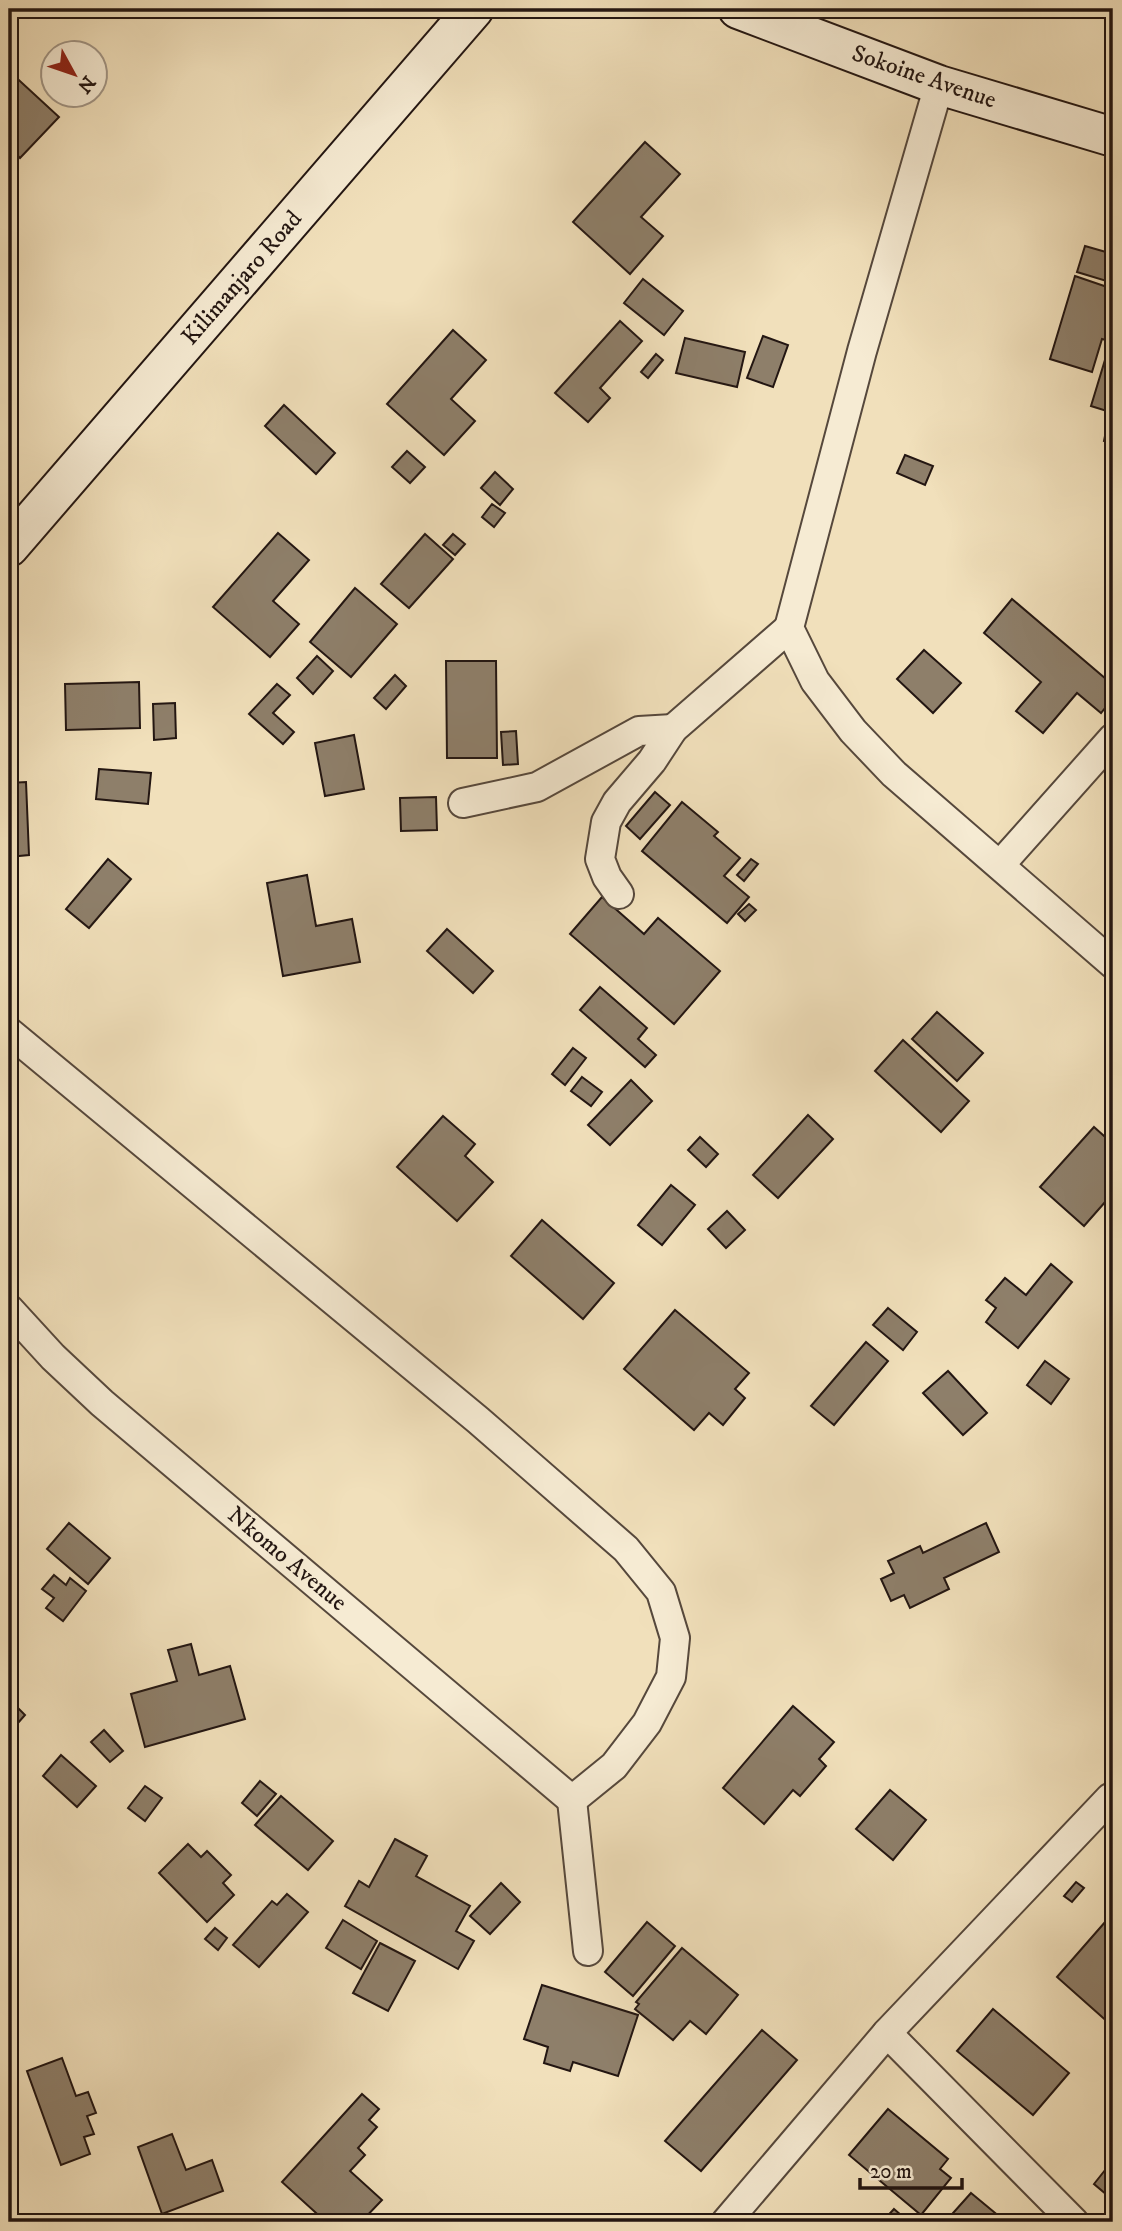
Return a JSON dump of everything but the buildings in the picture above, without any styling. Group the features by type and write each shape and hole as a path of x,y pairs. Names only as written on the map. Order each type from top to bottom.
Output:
{"main road":[{"name":"Kilimanjaro Road","path":"9,547 474,9"},
{"name":"Sokoine Avenue","path":"738,9 939,85 1113,137"}],"street":[{"path":"619,894 607,877 600,859 606,822 617,802 652,761 673,729 789,628 862,351 939,85"},
{"path":"789,628 815,681 853,731 894,774 1113,964"},
{"path":"463,803 537,787 639,731 673,729"},
{"path":"1000,865 1113,738"},
{"path":"9,1032 478,1420 626,1549 661,1592 675,1638 671,1677 647,1723 614,1766 572,1800 588,1951"},
{"name":"Nkomo Avenue","path":"9,1309 53,1357 102,1403 572,1800"},
{"path":"726,2222 887,2033 1110,1798"},
{"path":"887,2033 1074,2222"}]}
